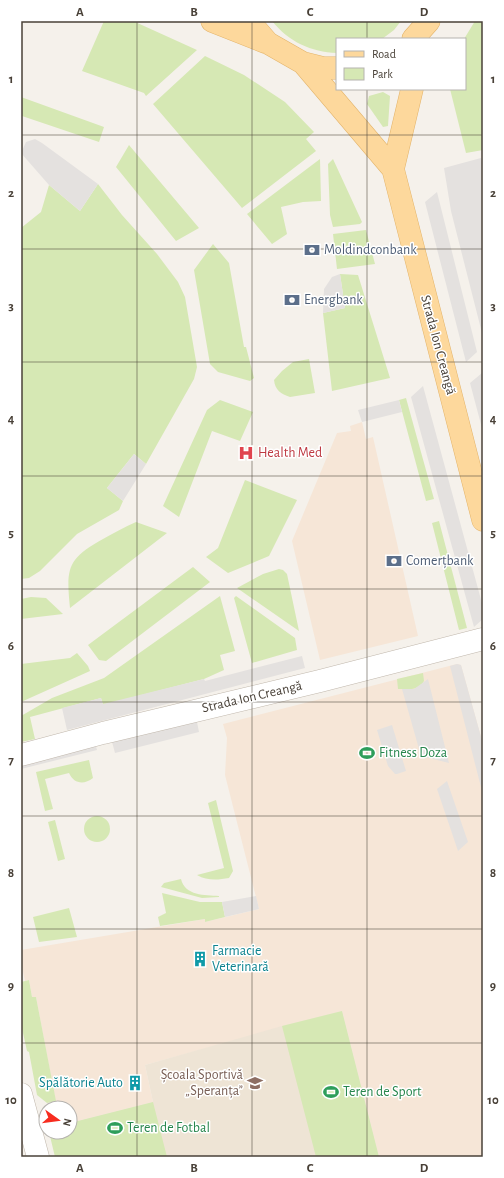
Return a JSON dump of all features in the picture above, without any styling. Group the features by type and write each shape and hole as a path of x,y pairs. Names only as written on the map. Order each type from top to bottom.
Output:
{"main road":[{"path":"212,21 268,43 303,63 323,68 336,68"},
{"path":"250,21 268,43"},
{"path":"414,38 429,21"},
{"path":"424,38 429,21"},
{"name":"Strada Ion Creangă","path":"303,63 393,169 483,520"},
{"name":"Strada Ion Creangă","path":"393,169 412,90"}],"street":[{"name":"Strada Ion Creangă","path":"21,755 103,733 320,681 483,638"},
{"path":"21,1094 38,1157"}],"shaded area":[{"path":"35,139 98,184 80,211 49,185 21,153 26,142"},
{"path":"481,158 483,166 483,337 451,211 444,168"},
{"path":"437,192 477,352 466,362 425,202"},
{"path":"340,274 345,308 323,313 324,289 332,277"},
{"path":"482,373 483,379 483,432 470,383"},
{"path":"423,386 483,607 483,619 474,627 411,397"},
{"path":"399,400 402,412 362,422 358,410"},
{"path":"362,422 366,439 373,437 418,636 320,660 292,541 337,433 351,431 350,426"},
{"path":"134,454 146,464 123,501 107,488"},
{"path":"302,656 305,668 67,730 62,708 101,698 103,704 204,679 205,681"},
{"path":"457,664 461,665 483,744 483,1157 379,1157 342,1011 145,1065 153,1102 78,1121 78,1100 55,1100 36,997 32,997 29,980 25,981 21,963 21,950 205,919 205,922 259,909 225,775 227,738 223,724"},
{"path":"457,664 461,665 483,744 483,795 450,666"},
{"path":"428,679 449,763 421,756 402,689 414,689"},
{"path":"196,717 199,732 115,753 111,738"},
{"path":"392,725 406,771 397,774 395,774 388,766 377,730"},
{"path":"95,743 97,750 21,769 21,761"},
{"path":"447,781 468,842 458,851 437,789"},
{"path":"256,896 259,909 225,917 222,902"},
{"name":"Școala Sportivă „Speranța”","path":"342,1011 379,1157 69,1157 65,1140 78,1140 78,1121 153,1102 145,1065 282,1026"}],"green space":[{"path":"104,21 133,21 197,50 146,96 144,93 82,71"},
{"path":"272,21 401,21 394,30 383,38 336,38 336,53 318,51 309,48 293,40"},
{"path":"475,21 483,21 483,150 466,153 450,90 466,90 466,38 465,38"},
{"path":"205,56 244,75 285,102 314,132 306,139 316,151 242,208 153,104"},
{"path":"383,92 390,96 388,126 383,127 367,104 369,96"},
{"path":"21,97 104,127 99,142 22,116"},
{"path":"129,145 199,228 176,241 116,167"},
{"path":"320,159 321,201 303,202 281,207 287,234 272,244 247,214"},
{"path":"333,159 362,222 360,224 333,227 330,215 328,164"},
{"path":"98,184 122,215 157,254 178,282 185,297 197,367 194,379 146,464 134,454 107,488 123,501 119,510 77,534 40,571 29,578 21,579 21,228 41,212 49,185 80,211"},
{"path":"366,230 375,264 337,269 333,234"},
{"path":"213,244 229,263 244,347 246,347 254,378 250,381 218,372 210,364 194,270"},
{"path":"340,274 358,275 390,378 332,391 323,313 345,308"},
{"path":"309,359 315,393 290,397 279,391 274,380 282,371 293,362"},
{"path":"406,398 434,499 426,501 399,400"},
{"path":"220,400 253,412 240,441 212,431 179,517 163,506 207,410"},
{"path":"245,480 297,500 269,556 228,573 206,557 218,548"},
{"path":"439,521 467,628 459,630 432,523"},
{"path":"136,522 167,533 70,608 68,583 69,574 76,559 91,546"},
{"path":"193,567 210,582 106,661 99,660 88,645"},
{"path":"279,569 283,570 287,574 299,631 237,588 263,574"},
{"path":"220,596 235,651 220,655 224,670 204,679 103,705 101,698 30,717 35,739 21,742 21,716 52,698 104,678"},
{"path":"236,596 295,638 297,650 252,663 234,598"},
{"path":"31,597 46,598 63,614 21,619 21,599"},
{"path":"77,653 88,666 90,671 21,702 21,664 70,658"},
{"path":"423,673 424,681 416,688 398,689 397,679"},
{"path":"89,760 93,778 86,782 76,781 69,773 45,779 53,809 45,811 36,772"},
{"path":"216,800 233,871 229,878 213,880 197,875 224,868 208,803"},
{"path":"97,816 106,820 110,829 106,838 97,842 88,838 84,829 88,820"},
{"path":"55,820 65,859 58,861 48,822"},
{"path":"181,879 183,885 191,892 219,897 202,898 161,887 164,883"},
{"path":"162,893 200,902 222,902 225,917 205,922 205,919 160,926 158,917 166,913"},
{"path":"69,908 77,937 39,942 33,917"},
{"path":"29,980 32,997 36,997 56,1100 43,1100 37,1095 29,1052 27,1051 21,1024 21,982"},
{"name":"Teren de Sport","path":"342,1011 379,1157 316,1157 282,1026"},
{"name":"Teren de Fotbal","path":"153,1102 167,1157 55,1157 51,1140 78,1140 78,1121"}],"place":[{"name":"Moldindconbank","path":"312,250"},
{"name":"Energbank","path":"292,300"},
{"name":"Health Med","path":"246,453"},
{"name":"Comerțbank","path":"394,561"},
{"name":"Fitness Doza","path":"367,753"},
{"name":"Farmacie Veterinară","path":"200,959"},
{"name":"Spălătorie Auto","path":"135,1083"},
{"name":"Școala Sportivă „Speranța”","path":"255,1083"},
{"name":"Teren de Sport","path":"331,1092"},
{"name":"Teren de Fotbal","path":"115,1128"}]}
